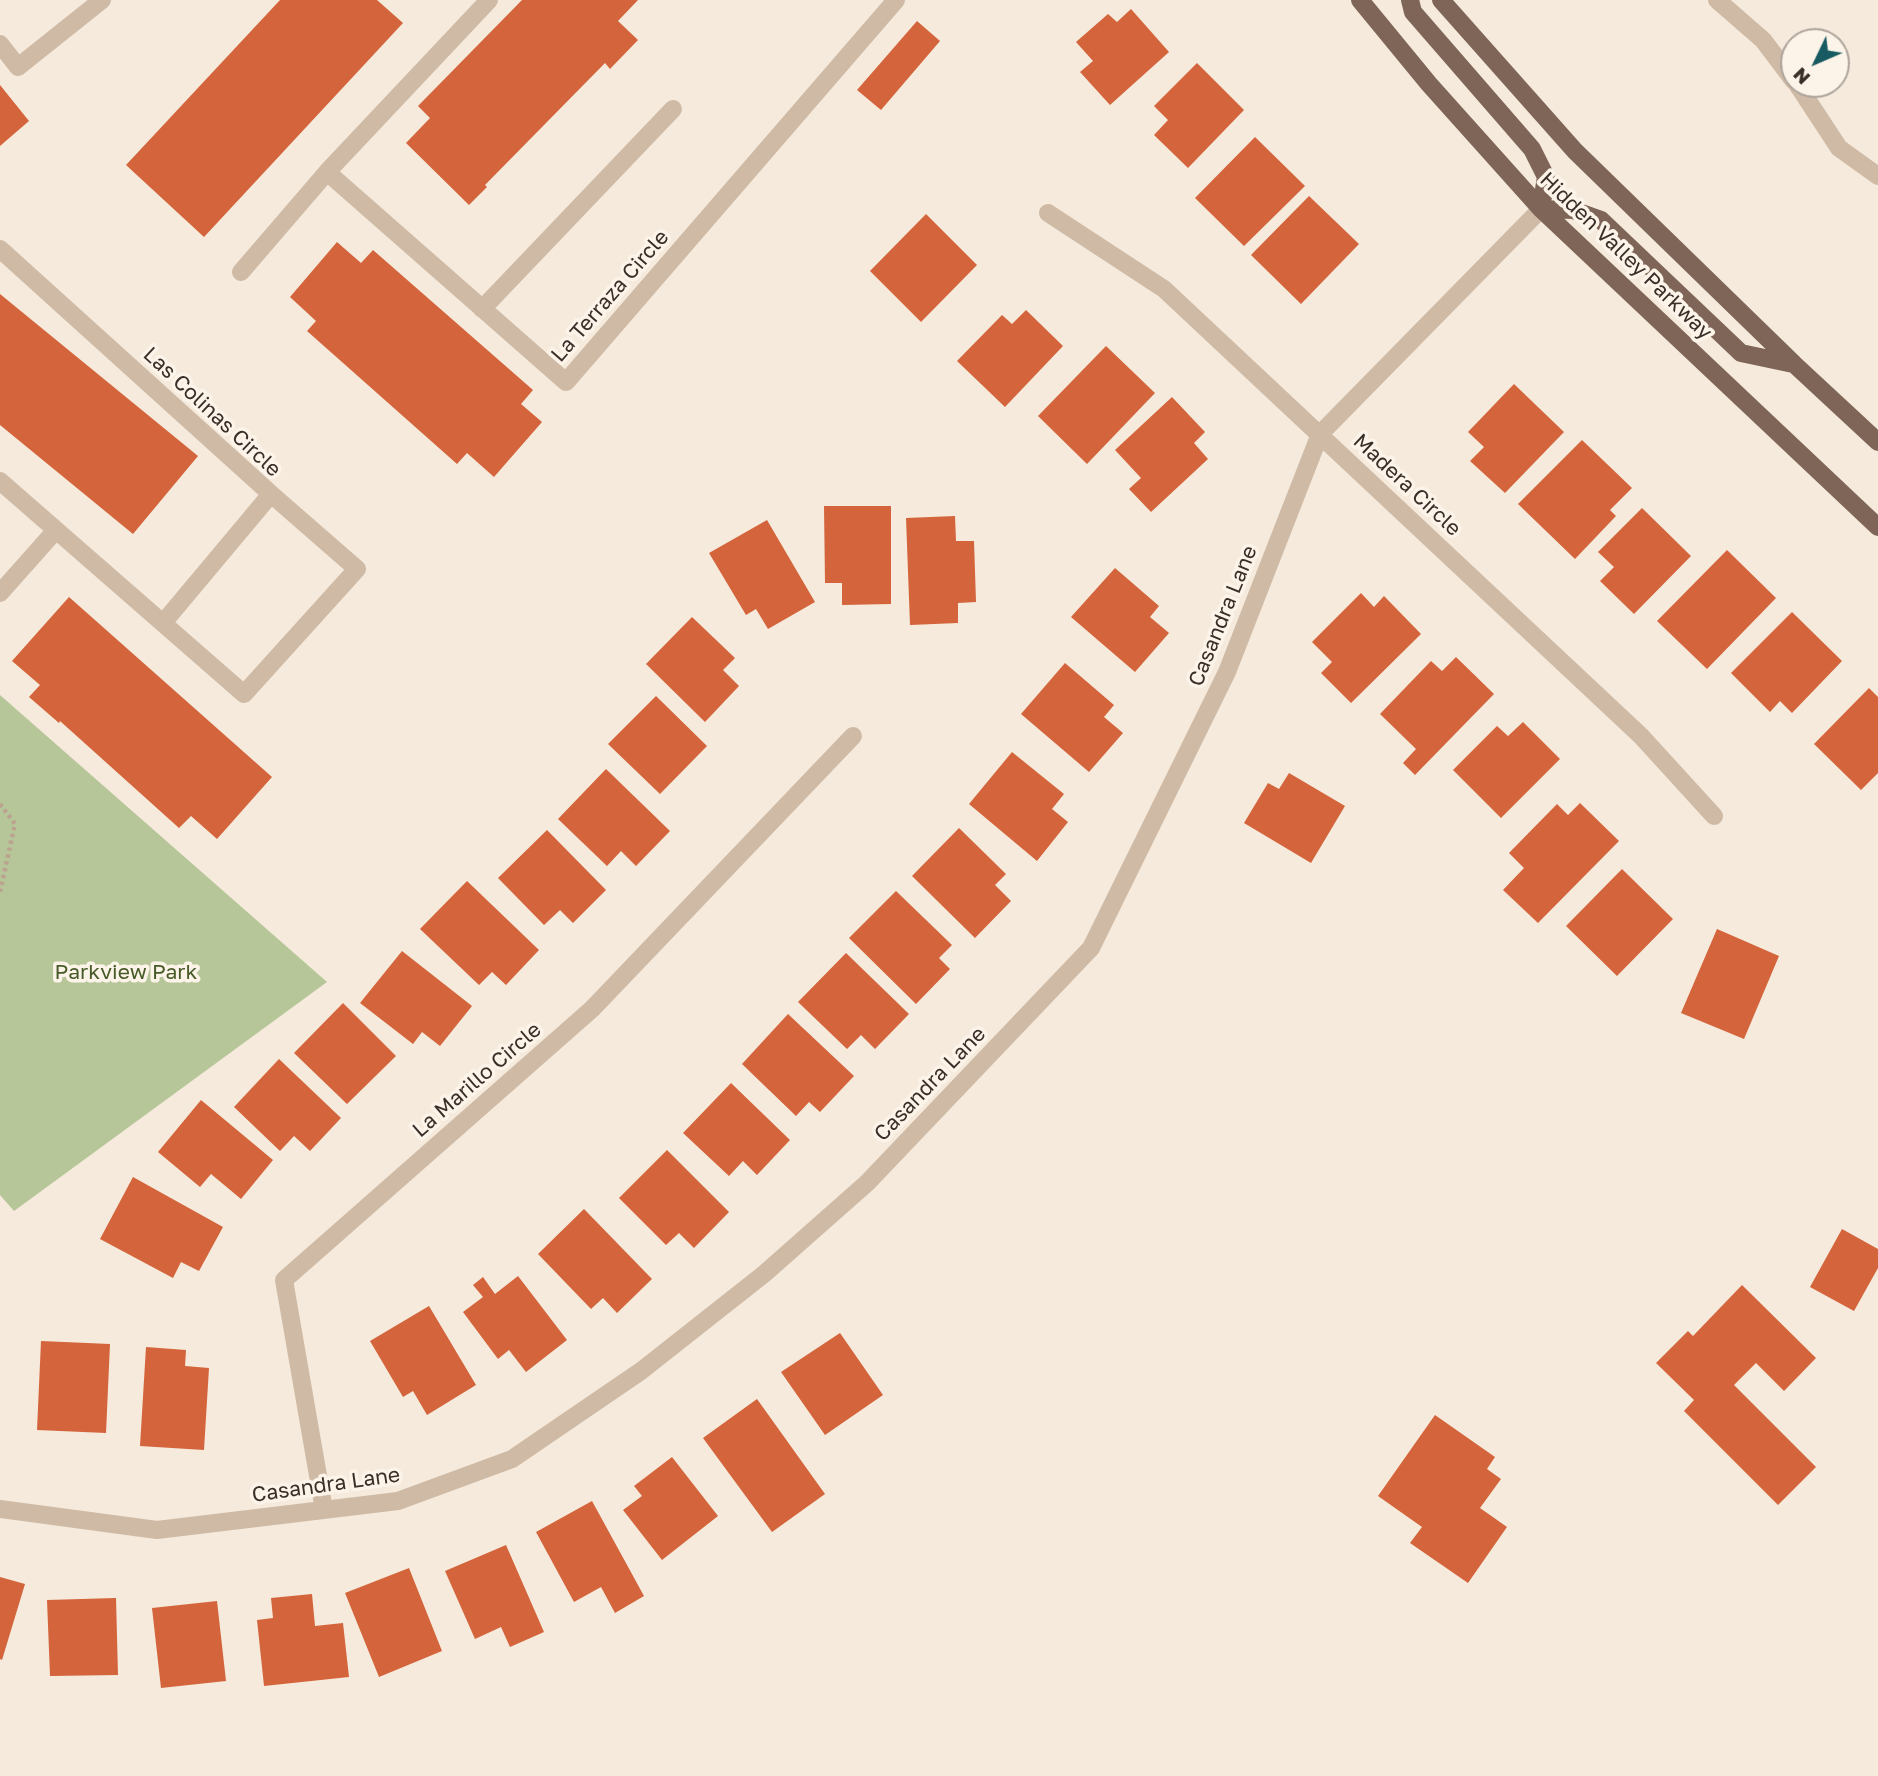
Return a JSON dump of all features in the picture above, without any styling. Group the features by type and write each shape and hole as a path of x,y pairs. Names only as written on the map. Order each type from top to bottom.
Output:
{"main road":[{"name":"Hidden Valley Parkway","path":"1360,0 1429,84 1541,209 1878,527"},
{"path":"1410,0 1413,12 1532,149 1546,177 1541,209 1573,210 1601,220 1741,353 1794,364"},
{"name":"Hidden Valley Parkway","path":"1441,0 1574,151 1878,442"}],"street":[{"path":"0,44 18,67 102,0"},
{"path":"241,272 327,172 489,0"},
{"name":"La Terraza Circle","path":"327,172 566,382 896,0"},
{"path":"1717,0 1763,40 1780,62"},
{"path":"1806,98 1839,148 1878,176"},
{"path":"482,309 673,109"},
{"name":"Casandra Lane","path":"0,1509 157,1530 398,1501 512,1459 640,1371 764,1274 867,1183 1091,948 1227,671 1320,434 1541,209"},
{"name":"Madera Circle","path":"1048,213 1164,289 1641,736 1714,816"},
{"name":"Las Colinas Circle","path":"0,249 271,495 163,623"},
{"path":"0,481 244,694 357,569 271,495"},
{"path":"0,593 56,530"},
{"name":"La Marillo Circle","path":"324,1510 284,1280 592,1009 853,736"}],"path":[{"path":"0,804 15,824 0,892"}],"green space":[{"name":"Parkview Park","path":"0,695 327,982 14,1211 0,1195"}],"building":[{"path":"280,0 377,0 403,23 204,237 126,165"},
{"path":"522,0 638,0 618,21 638,40 610,69 605,63 485,185 487,187 469,205 406,143 430,118 418,106"},
{"path":"1131,9 1169,52 1110,105 1080,72 1093,61 1076,42 1108,14 1117,22"},
{"path":"917,21 940,41 881,110 857,90"},
{"path":"1197,63 1244,110 1188,168 1154,135 1168,120 1154,106"},
{"path":"0,85 29,121 0,146"},
{"path":"1255,137 1305,186 1244,246 1195,198"},
{"path":"1309,196 1359,244 1301,304 1251,255"},
{"path":"926,214 977,265 921,322 870,271"},
{"path":"337,242 361,263 373,250 533,390 521,404 542,422 494,477 467,453 457,464 307,331 316,321 290,297"},
{"path":"0,294 198,456 133,534 0,425"},
{"path":"1026,310 1063,346 1005,407 957,361 1002,315 1012,324"},
{"path":"1106,346 1155,393 1087,464 1038,416"},
{"path":"1514,384 1564,432 1505,493 1470,461 1484,447 1468,432"},
{"path":"1172,397 1205,432 1194,443 1208,459 1151,512 1129,489 1141,478 1115,450"},
{"path":"1582,440 1632,488 1610,510 1616,516 1575,559 1518,504"},
{"path":"824,506 891,506 891,604 842,605 842,583 825,583"},
{"path":"1642,508 1691,556 1634,614 1600,581 1614,567 1598,552"},
{"path":"955,516 956,541 974,541 976,602 958,603 958,623 910,625 906,518"},
{"path":"767,520 815,602 768,629 756,609 746,615 709,553"},
{"path":"1727,550 1776,598 1707,669 1657,621"},
{"path":"1115,568 1159,606 1150,617 1169,633 1135,672 1071,617"},
{"path":"1361,593 1374,607 1384,596 1421,634 1351,703 1321,673 1332,662 1312,642"},
{"path":"69,597 272,777 217,839 191,816 179,828 60,721 59,723 29,697 40,685 12,661"},
{"path":"1792,612 1842,661 1792,713 1780,701 1770,712 1731,673"},
{"path":"692,617 735,658 723,670 739,686 705,722 646,664"},
{"path":"1456,657 1494,694 1415,775 1403,763 1416,749 1380,714 1431,661 1442,671"},
{"path":"1065,663 1114,705 1104,717 1123,733 1089,772 1021,714"},
{"path":"1869,688 1878,697 1878,773 1861,790 1814,744"},
{"path":"656,696 707,746 660,794 608,744"},
{"path":"1523,722 1560,759 1501,818 1453,770 1497,726 1508,736"},
{"path":"1012,752 1064,794 1052,809 1068,822 1037,861 969,804"},
{"path":"606,769 670,831 636,866 621,851 607,866 558,819"},
{"path":"1289,773 1345,806 1311,863 1244,823 1268,783 1279,789"},
{"path":"1580,803 1619,841 1538,923 1503,890 1524,868 1509,853 1557,804 1568,815"},
{"path":"959,828 1006,874 995,885 1011,901 975,938 912,876"},
{"path":"547,830 606,890 573,923 560,910 544,925 498,878"},
{"path":"1622,869 1673,919 1617,976 1566,926"},
{"path":"467,881 539,950 506,985 492,972 479,985 420,929"},
{"path":"896,891 952,945 939,958 950,969 916,1004 849,938"},
{"path":"1717,929 1779,956 1744,1039 1681,1013"},
{"path":"402,951 472,1006 440,1046 422,1032 413,1044 360,1003"},
{"path":"846,953 909,1014 875,1049 861,1035 847,1049 798,1002"},
{"path":"343,1003 396,1056 347,1104 294,1053"},
{"path":"788,1014 854,1076 820,1112 809,1102 796,1116 742,1064"},
{"path":"279,1059 341,1118 310,1151 294,1136 280,1151 234,1107"},
{"path":"731,1083 790,1140 757,1175 743,1161 729,1176 683,1133"},
{"path":"201,1100 273,1160 241,1199 211,1174 200,1187 158,1152"},
{"path":"667,1150 729,1212 694,1248 679,1233 666,1245 619,1198"},
{"path":"133,1177 223,1227 199,1271 181,1262 173,1278 100,1239"},
{"path":"584,1209 652,1279 617,1313 603,1298 591,1309 538,1254"},
{"path":"1842,1229 1878,1249 1878,1268 1854,1311 1810,1287"},
{"path":"518,1276 567,1340 526,1372 509,1350 498,1359 463,1312 483,1297 473,1285 483,1277 495,1294"},
{"path":"1742,1285 1816,1358 1784,1391 1756,1363 1734,1385 1816,1467 1778,1505 1684,1411 1694,1400 1656,1363 1688,1331 1693,1336"},
{"path":"429,1306 476,1385 427,1415 413,1391 403,1397 370,1341"},
{"path":"840,1333 883,1395 825,1435 781,1372"},
{"path":"41,1341 110,1344 106,1433 37,1430"},
{"path":"146,1347 186,1350 185,1366 209,1368 204,1450 140,1446"},
{"path":"757,1399 825,1494 772,1532 703,1438"},
{"path":"1435,1415 1495,1457 1487,1469 1501,1479 1480,1508 1507,1527 1468,1583 1410,1543 1422,1527 1378,1496"},
{"path":"672,1457 718,1516 662,1560 623,1510 642,1496 634,1486"},
{"path":"592,1501 644,1596 615,1613 601,1587 574,1602 536,1532"},
{"path":"506,1545 544,1632 510,1647 501,1627 475,1639 445,1571"},
{"path":"409,1568 442,1651 379,1677 345,1593"},
{"path":"0,1577 25,1584 2,1660 0,1659"},
{"path":"312,1594 315,1626 343,1623 349,1677 264,1686 257,1620 273,1618 271,1598"},
{"path":"116,1598 118,1675 50,1676 47,1600"},
{"path":"217,1601 226,1681 161,1688 152,1608"}]}
